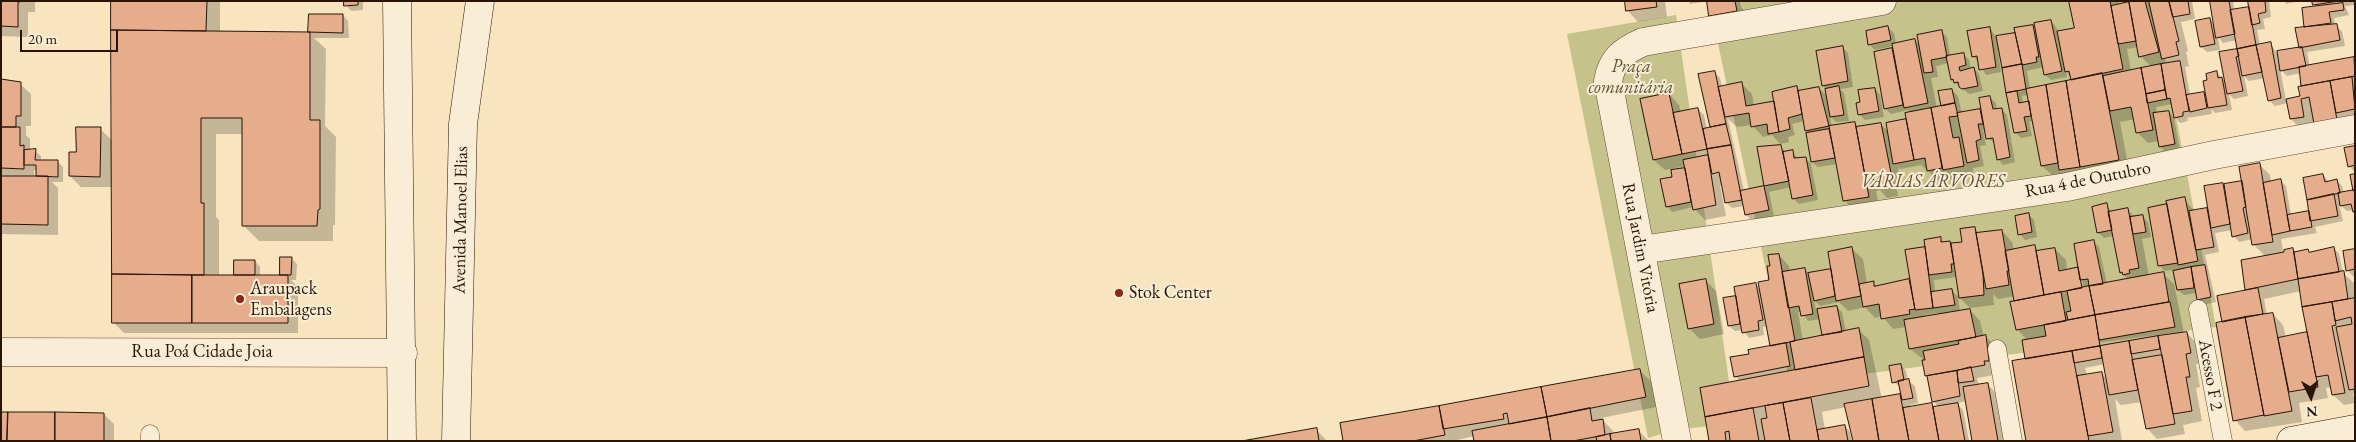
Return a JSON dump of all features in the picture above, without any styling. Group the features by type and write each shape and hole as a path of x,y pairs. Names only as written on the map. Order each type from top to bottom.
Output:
{"street":[{"path":"397,1 403,352 402,441"},
{"name":"Avenida Manoel Elias","path":"456,441 463,124 480,1"},
{"name":"Rua Jardim Vitória","path":"1677,441 1608,81 1610,68 1618,57 1628,49 1643,42 1882,1"},
{"name":"Rua 4 de Outubro","path":"1641,250 2067,187 2214,155 2355,129"},
{"name":"Rua Poá Cidade Joia","path":"1,352 403,352"},
{"path":"2291,441 2355,428"}],"lane":[{"name":"Acesso F 2","path":"2198,309 2222,441"},
{"path":"1997,349 2013,441"}],"green space":[{"name":"VÁRIAS ÁRVORES","path":"1709,1 2154,1 2216,327 1790,384"},
{"name":"Praça comunitária","path":"1676,15 1735,423 1675,430 1648,438 1567,34"}],"building":[{"path":"1,1 25,1 18,2 18,27 1,26"},
{"path":"111,1 207,1 206,31 111,30"},
{"path":"344,1 358,1 358,5 344,6"},
{"path":"1625,1 1656,1 1657,7 1626,11"},
{"path":"1707,1 1735,1 1737,11 1709,16"},
{"path":"2069,1 2110,1 2123,69 2071,80 2069,71 2065,72 2057,31 2074,28"},
{"path":"2129,1 2145,1 2159,52 2139,57"},
{"path":"2149,1 2169,1 2179,41 2176,42 2179,55 2162,59"},
{"path":"2169,1 2188,1 2190,14 2173,17"},
{"path":"2210,1 2229,1 2235,34 2216,38"},
{"path":"2248,1 2265,1 2266,12 2258,14 2260,23 2252,25"},
{"path":"2312,1 2339,1 2313,5"},
{"path":"2129,2 2136,41 2118,44 2111,6"},
{"path":"2343,3 2344,10 2329,12 2331,23 2304,27 2302,8"},
{"path":"2249,7 2256,45 2237,49 2230,10"},
{"path":"309,14 343,14 343,33 308,32"},
{"path":"2210,18 2215,44 2200,47 2195,21"},
{"path":"2051,20 2062,71 2044,75 2034,23"},
{"path":"2337,24 2340,40 2299,48 2295,28"},
{"path":"2033,25 2039,57 2036,57 2037,62 2022,65 2014,28"},
{"path":"1888,26 1891,40 1868,45 1866,31"},
{"path":"1990,27 1996,67 1979,70 1977,56 1972,57 1967,31"},
{"path":"111,30 310,32 310,120 320,120 320,209 318,210 317,226 242,226 242,118 201,118 201,203 204,203 204,275 112,274"},
{"path":"1942,30 1947,57 1931,60 1933,72 1924,73 1917,35"},
{"path":"2015,33 2022,64 2002,68 1996,36"},
{"path":"1915,39 1928,103 1904,108 1892,44"},
{"path":"2271,42 2281,98 2268,101 2256,45"},
{"path":"2256,45 2262,72 2242,76 2237,49"},
{"path":"1843,46 1848,81 1822,86 1816,51"},
{"path":"2302,47 2306,66 2280,71 2277,51"},
{"path":"1892,48 1903,105 1884,109 1874,52"},
{"path":"2237,49 2239,56 2236,57 2243,91 2227,94 2219,52"},
{"path":"1964,53 1966,65 1959,67 1960,71 1974,67 1978,86 1962,89 1959,87 1958,82 1954,83 1953,79 1951,80 1946,56"},
{"path":"2354,57 2355,76 2301,86 2299,67"},
{"path":"2180,61 2189,111 2183,112 2183,116 2174,118 2170,98 2167,99 2161,64"},
{"path":"2022,64 2026,89 2006,93 2002,68"},
{"path":"2161,64 2165,90 2146,94 2141,68"},
{"path":"2141,68 2153,130 2136,133 2131,107 2110,111 2103,76"},
{"path":"1715,71 1726,124 1710,127 1698,74"},
{"path":"2217,71 2218,78 2222,77 2227,105 2208,108 2203,81 2207,80 2206,74"},
{"path":"2102,73 2119,160 2080,167 2066,81"},
{"path":"2352,77 2355,109 2336,113 2330,81"},
{"path":"1,79 21,82 21,116 16,116 16,127 1,127"},
{"path":"2066,81 2080,167 2059,170 2046,85"},
{"path":"2330,81 2337,120 2314,124 2309,97 2301,99 2304,117 2290,119 2286,99 2300,96 2298,87"},
{"path":"1742,82 1746,106 1774,101 1779,132 1768,134 1767,124 1751,127 1749,113 1725,117 1718,87"},
{"path":"2046,85 2058,163 2041,166 2026,89"},
{"path":"1797,86 1802,114 1788,118 1790,129 1779,132 1772,92"},
{"path":"1839,86 1844,115 1830,117 1825,89"},
{"path":"1819,87 1829,126 1805,131 1798,91"},
{"path":"1875,88 1879,111 1858,115 1856,103 1860,102 1858,90"},
{"path":"1952,89 1955,103 1941,106 1938,91"},
{"path":"2165,90 2167,99 2147,103 2146,94"},
{"path":"2017,91 2019,103 2029,101 2031,116 2024,117 2027,131 2014,133 2006,93"},
{"path":"2204,92 2207,108 2190,112 2186,95"},
{"path":"1669,93 1682,154 1653,160 1640,99"},
{"path":"1990,96 1993,109 2002,108 2010,157 1997,160 1993,138 1986,139 1979,98"},
{"path":"1955,103 1958,116 1949,117 1953,138 1959,137 1964,166 1943,170 1931,108"},
{"path":"1698,108 1707,149 1682,154 1673,113"},
{"path":"1931,108 1942,168 1927,171 1925,158 1914,160 1905,113"},
{"path":"1980,109 1983,124 1978,124 1981,139 1976,141 1979,160 1967,163 1957,113"},
{"path":"2169,111 2175,144 2159,147 2153,113"},
{"path":"1906,119 1914,160 1893,164 1886,123"},
{"path":"1855,122 1869,197 1843,201 1829,126"},
{"path":"1881,123 1891,173 1886,174 1888,186 1876,188 1874,179 1866,181 1856,127"},
{"path":"1726,124 1731,145 1707,149 1703,129"},
{"path":"1,127 20,127 20,146 24,145 24,169 1,168"},
{"path":"76,127 101,127 100,177 69,176 69,152 76,152"},
{"path":"1829,129 1835,158 1811,162 1806,133"},
{"path":"1731,145 1742,200 1725,203 1719,172 1712,174 1707,149"},
{"path":"1781,145 1789,181 1764,186 1757,147"},
{"path":"2355,146 2355,165 2348,167 2344,148"},
{"path":"36,149 35,160 58,160 58,177 36,176 36,165 24,165 24,150"},
{"path":"1793,150 1794,158 1806,157 1813,195 1792,199 1783,152"},
{"path":"1708,155 1716,205 1693,210 1683,160"},
{"path":"2260,163 2273,242 2252,245 2239,167"},
{"path":"1685,168 1691,202 1666,207 1660,179 1672,177 1671,170"},
{"path":"2323,174 2325,182 2337,179 2340,193 2307,200 2303,178"},
{"path":"2355,174 2355,190 2353,191 2350,175"},
{"path":"1,176 48,176 48,225 1,224"},
{"path":"2281,179 2290,231 2272,235 2263,183"},
{"path":"2242,181 2246,207 2243,208 2248,233 2232,237 2224,184"},
{"path":"2223,183 2230,224 2211,228 2204,186"},
{"path":"1764,186 1769,210 1745,215 1740,191"},
{"path":"2355,190 2355,212 2353,212 2351,204 2340,206 2338,193"},
{"path":"2334,194 2338,216 2310,221 2307,200"},
{"path":"2185,197 2198,261 2178,265 2166,201"},
{"path":"2107,203 2112,230 2097,233 2092,207"},
{"path":"2167,204 2178,263 2158,266 2148,208"},
{"path":"2128,208 2139,268 2129,270 2130,273 2123,275 2122,272 2120,273 2108,212"},
{"path":"2207,208 2214,247 2196,250 2189,211"},
{"path":"2309,211 2312,227 2290,231 2287,215"},
{"path":"2029,213 2032,232 2018,235 2015,216"},
{"path":"2143,215 2146,232 2133,234 2130,217"},
{"path":"1975,227 1983,274 1984,295 1959,298 1951,243 1962,242 1960,229"},
{"path":"2002,230 2009,271 2007,271 2009,285 1986,289 1976,233"},
{"path":"1941,237 1941,242 1950,241 1954,264 1951,264 1952,272 1929,275 1924,240"},
{"path":"2094,240 2103,284 2089,286 2088,279 2080,280 2074,244"},
{"path":"2035,245 2044,295 2014,301 2005,251"},
{"path":"1852,247 1861,296 1836,301 1828,252"},
{"path":"1925,247 1933,308 1915,310 1905,250"},
{"path":"2334,247 2339,272 2298,279 2294,252 2308,249 2309,252"},
{"path":"2055,248 2059,271 2078,267 2082,288 2044,295 2036,251"},
{"path":"2293,248 2298,279 2245,290 2241,260 2284,252 2284,250"},
{"path":"2355,249 2355,269 2346,271 2343,251"},
{"path":"1779,254 1795,341 1770,346 1758,282 1769,280 1767,266 1770,266 1768,255"},
{"path":"280,257 292,257 291,275 280,275"},
{"path":"234,260 255,260 255,275 234,275"},
{"path":"2205,265 2211,297 2197,300 2191,267"},
{"path":"2191,267 2194,288 2177,290 2173,271"},
{"path":"1805,268 1813,314 1801,316 1799,306 1788,308 1782,272"},
{"path":"1831,269 1835,296 1814,301 1808,273"},
{"path":"2344,271 2348,299 2302,307 2298,279"},
{"path":"2164,272 2169,302 2095,315 2089,286"},
{"path":"112,274 192,275 192,323 112,323"},
{"name":"Araupack Embalagens","path":"192,275 288,275 288,323 192,323"},
{"path":"1706,279 1714,324 1688,329 1679,284"},
{"path":"1909,279 1915,309 1909,310 1910,314 1881,319 1879,304 1863,307 1859,284 1874,281 1874,286"},
{"path":"1756,283 1763,320 1758,321 1759,330 1742,333 1734,287"},
{"path":"2089,286 2095,315 2068,320 2066,312 2071,311 2067,291"},
{"path":"2258,288 2263,314 2222,322 2217,296"},
{"path":"1952,289 1955,305 1933,308 1931,292"},
{"path":"2061,292 2066,321 2016,330 2010,302"},
{"path":"1736,296 1740,324 1728,326 1723,298"},
{"path":"2355,298 2355,389 2349,390 2336,327 2352,324 2351,317 2335,321 2332,302"},
{"path":"2170,302 2175,327 2099,340 2095,315"},
{"path":"2332,302 2336,325 2332,326 2345,393 2332,395 2328,375 2316,377 2302,307"},
{"path":"1837,306 1842,332 1822,335 1817,309"},
{"path":"1970,309 1976,337 1909,349 1904,320"},
{"path":"2273,313 2292,411 2264,416 2245,317"},
{"path":"2095,315 2100,346 2025,359 2022,340 2046,336 2044,325"},
{"path":"2245,317 2264,415 2233,421 2216,323"},
{"path":"1859,328 1864,357 1795,370 1790,342"},
{"path":"2187,332 2191,353 2186,354 2190,377 2186,377 2192,411 2173,414 2158,336"},
{"path":"2307,332 2318,387 2289,392 2278,338"},
{"path":"1986,335 1989,361 1984,361 1985,365 1925,376 1922,360 1925,360 1923,351 1959,344 1958,341"},
{"path":"2158,336 2160,349 2131,354 2129,341"},
{"path":"2129,341 2138,390 2109,395 2100,346"},
{"path":"1786,343 1790,366 1734,377 1730,357 1749,354 1748,350"},
{"path":"2100,346 2102,358 2074,363 2072,351"},
{"path":"2072,351 2089,441 2026,441 2012,361"},
{"path":"2162,355 2175,424 2146,429 2132,360"},
{"path":"1864,357 1869,386 1705,417 1700,388"},
{"path":"1901,364 1904,380 1892,383 1889,366"},
{"path":"1971,367 1974,381 1958,383 1957,371"},
{"path":"1640,369 1646,397 1547,417 1541,387"},
{"path":"1957,371 1960,396 1932,402 1927,376"},
{"path":"2102,372 2113,432 2088,436 2077,376"},
{"path":"1909,379 1913,398 1902,400 1898,381"},
{"path":"1988,383 1998,441 1972,441 1963,387"},
{"path":"1541,387 1547,417 1509,424 1507,413 1503,414 1504,419 1443,429 1439,406"},
{"path":"1900,394 1909,441 1879,441 1872,399"},
{"path":"1811,398 1819,441 1790,441 1783,403"},
{"path":"1872,399 1879,441 1853,441 1844,404"},
{"path":"1783,403 1790,441 1765,441 1761,419 1767,418 1765,406"},
{"path":"1932,403 1939,441 1909,441 1903,408"},
{"path":"1958,403 1965,441 1939,441 1933,407"},
{"path":"1439,406 1445,435 1413,441 1343,441 1340,423"},
{"path":"1590,408 1592,421 1603,419 1605,435 1573,441 1551,441 1547,417"},
{"path":"1753,408 1759,441 1730,441 1729,431 1725,432 1726,441 1709,441 1705,417"},
{"path":"1,412 8,412 7,441 1,441"},
{"path":"8,412 55,412 55,441 7,441"},
{"path":"55,412 104,413 104,441 55,441"},
{"path":"1547,417 1551,441 1474,441 1472,431"},
{"path":"1845,425 1848,441 1819,441 1817,430"},
{"path":"1317,428 1319,441 1242,441"},
{"path":"1639,429 1641,441 1611,441 1610,434"},
{"path":"1610,434 1611,441 1597,441 1596,437"}],"place":[{"name":"Stok Center","path":"1119,293"},
{"name":"Araupack Embalagens","path":"240,299"}]}
